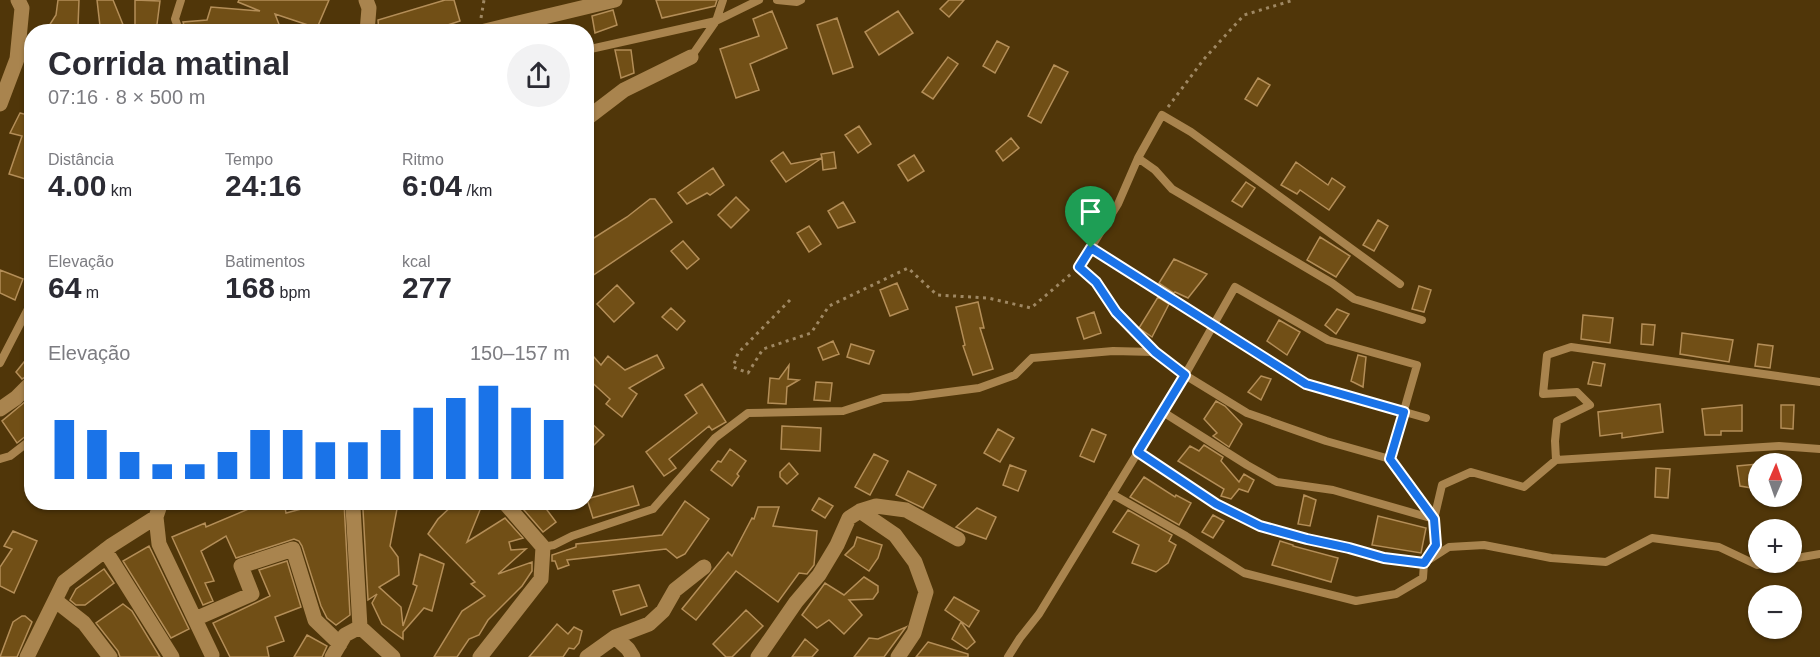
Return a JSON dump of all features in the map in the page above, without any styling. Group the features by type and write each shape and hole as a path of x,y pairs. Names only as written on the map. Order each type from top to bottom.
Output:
{"street":[{"path":"0,104 17,59 22,8 18,0"},
{"path":"366,0 369,8 368,24"},
{"path":"514,24 615,0"},
{"path":"594,113 624,90 691,57"},
{"path":"0,409 24,390"},
{"path":"758,657 796,602 819,575 837,545 849,518 860,511 876,506 906,510 958,539"},
{"path":"27,657 64,582 158,510"},
{"path":"158,510 159,544 212,656"},
{"path":"353,510 360,627 393,657"},
{"path":"480,657 541,579 543,547 511,510"},
{"path":"860,511 895,535 915,562 926,592 914,633 898,657"},
{"path":"195,619 252,594 241,566 293,549 315,620 336,651 345,635 360,627"},
{"path":"105,550 172,657"},
{"path":"587,657 615,637 649,624 663,611 675,591 704,567"},
{"path":"56,601 84,623 110,657"},
{"path":"615,637 633,657"}],"lane":[{"path":"178,24 176,19 181,0"},
{"path":"691,57 716,21 723,0"},
{"path":"594,48 716,21 759,0"},
{"path":"777,0 797,2 801,0"},
{"path":"1400,284 1191,132 1162,114 1138,158 1118,204 1079,267 1096,282 1116,312 1155,352 1185,375 1248,413 1326,441 1390,459 1434,519"},
{"path":"1138,158 1155,170 1172,189 1332,283 1354,299 1422,320"},
{"path":"1091,248 1306,384 1426,418"},
{"path":"1008,657 1039,614 1185,375 1235,287 1328,340 1417,364 1390,459"},
{"path":"0,363 24,316"},
{"path":"1556,460 1557,421 1590,405 1577,392 1543,394 1547,355 1571,346 1820,382"},
{"path":"543,547 653,509 715,438 748,413 843,411 883,398 910,397 979,388 1015,375 1032,358 1113,351 1155,352"},
{"path":"1162,412 1278,482 1333,490 1434,519"},
{"path":"0,459 10,456 24,445"},
{"path":"1112,494 1186,536 1244,573 1356,601 1396,594 1423,578 1424,563 1436,545 1434,519 1442,485 1471,472 1524,487 1556,460 1779,446 1820,449"},
{"path":"1138,452 1216,504 1260,526 1384,558 1424,563 1449,547 1484,545 1551,558 1606,562 1652,538 1719,547 1748,561"},
{"path":"1802,557 1820,554"}],"path":[{"path":"1162,114 1204,59 1244,15 1294,0"},
{"path":"790,300 738,353 733,367 748,373 763,349 811,333 829,306 908,268 937,295 988,298 1031,308 1079,267"}],"building":[{"path":"58,0 79,0 78,24 50,24 56,15"},
{"path":"97,0 113,0 123,24 100,24"},
{"path":"135,0 160,1 157,24 135,24"},
{"path":"239,0 329,0 319,24 305,24 275,14 279,24 184,24 183,22 207,20 211,7 260,11 238,2"},
{"path":"445,0 454,0 460,21 451,24 378,24 378,20"},
{"path":"656,0 717,0 715,6 662,18"},
{"path":"949,0 964,0 949,17 940,9"},
{"path":"613,10 617,25 595,33 592,16"},
{"path":"772,11 787,48 750,64 759,90 736,98 720,49 759,36 753,19"},
{"path":"898,11 913,33 879,55 865,32"},
{"path":"837,18 853,67 833,74 817,25"},
{"path":"997,41 1009,47 995,73 983,66"},
{"path":"615,50 631,50 634,73 621,78"},
{"path":"948,57 958,64 933,99 922,92"},
{"path":"1054,65 1068,72 1041,123 1028,116"},
{"path":"1258,78 1270,85 1257,106 1245,99"},
{"path":"20,113 24,114 24,179 9,174 22,136 10,133"},
{"path":"859,126 871,144 858,153 845,135"},
{"path":"1011,138 1019,148 1003,161 996,151"},
{"path":"783,152 791,164 822,158 786,182 771,161"},
{"path":"834,152 836,168 823,170 821,154"},
{"path":"914,155 924,171 908,181 898,165"},
{"path":"1296,162 1328,185 1332,178 1345,187 1329,210 1300,190 1297,194 1281,185"},
{"path":"713,168 724,185 710,195 707,193 687,204 678,193"},
{"path":"1246,182 1255,188 1242,207 1232,201"},
{"path":"736,197 749,210 731,228 718,215"},
{"path":"650,199 655,199 672,222 594,275 594,238"},
{"path":"843,202 855,222 838,228 828,211"},
{"path":"1378,220 1388,226 1374,251 1363,245"},
{"path":"809,226 821,244 809,252 797,233"},
{"path":"1320,237 1350,256 1336,277 1307,260"},
{"path":"683,241 699,259 687,269 671,251"},
{"path":"1174,259 1207,274 1188,298 1174,293 1159,283"},
{"path":"0,270 23,279 15,300 0,293"},
{"path":"897,283 908,309 890,316 880,290"},
{"path":"617,285 634,303 614,322 597,304"},
{"path":"1419,286 1431,290 1424,312 1412,309"},
{"path":"1158,297 1169,304 1152,337 1139,328"},
{"path":"978,302 984,328 980,328 993,369 973,375 963,346 965,345 956,307"},
{"path":"671,308 685,321 677,330 662,317"},
{"path":"1337,309 1349,314 1336,334 1325,325"},
{"path":"1094,312 1101,333 1084,339 1077,318"},
{"path":"1583,315 1613,318 1610,343 1581,339"},
{"path":"1279,320 1300,332 1287,355 1267,341"},
{"path":"1642,324 1655,325 1653,345 1641,344"},
{"path":"1682,333 1733,340 1729,362 1680,354"},
{"path":"833,341 839,354 823,360 818,348"},
{"path":"851,344 874,351 869,364 847,357"},
{"path":"1758,344 1773,346 1770,368 1755,366"},
{"path":"657,355 664,368 629,388 637,394 622,417 606,404 610,399 594,384 594,357 601,365 608,356 625,370"},
{"path":"1358,355 1366,357 1363,387 1351,381"},
{"path":"24,362 24,378 22,379 16,372"},
{"path":"1593,362 1605,364 1601,386 1588,384"},
{"path":"789,365 788,379 799,380 787,387 786,404 768,403 770,378 779,379"},
{"path":"1261,376 1271,379 1261,400 1248,392"},
{"path":"816,382 832,383 830,401 814,400"},
{"path":"702,384 726,422 712,430 709,426 669,459 676,468 664,476 646,452 697,413 685,395"},
{"path":"1216,401 1225,406 1242,424 1229,447 1213,436 1217,433 1204,419"},
{"path":"24,403 24,437 17,443 2,421"},
{"path":"1660,404 1663,432 1622,438 1622,433 1600,436 1598,412"},
{"path":"1742,405 1742,431 1721,431 1721,435 1705,435 1702,409"},
{"path":"1781,405 1794,405 1793,429 1781,428"},
{"path":"594,426 604,435 594,445"},
{"path":"782,426 821,428 820,451 781,449"},
{"path":"998,429 1014,438 1000,462 984,453"},
{"path":"1092,429 1106,435 1094,462 1080,456"},
{"path":"1204,445 1223,457 1221,461 1239,482 1244,474 1254,480 1248,492 1239,489 1231,499 1221,496 1224,489 1178,461 1190,446 1199,451"},
{"path":"730,449 746,461 732,486 711,470 718,461 721,462"},
{"path":"874,454 888,461 870,495 855,487"},
{"path":"789,463 798,474 787,484 780,477 780,472"},
{"path":"1010,465 1026,471 1018,491 1003,485"},
{"path":"1748,465 1748,487 1740,486 1737,466"},
{"path":"1656,468 1670,469 1668,498 1655,497"},
{"path":"908,471 936,485 923,508 896,495"},
{"path":"1144,477 1175,497 1176,495 1191,503 1179,525 1130,497"},
{"path":"633,486 639,505 593,518 590,510 594,510 594,497"},
{"path":"1304,495 1316,500 1310,526 1298,524"},
{"path":"819,498 833,506 825,518 812,510"},
{"path":"685,501 709,519 685,554 677,558 666,549 567,560 569,565 558,569 555,561 552,561 552,555 576,547 576,544 662,535"},
{"path":"758,507 779,507 773,526 817,531 814,565 807,574 799,573 778,602 736,571 696,620 682,609 728,552 732,556 752,518 754,519"},
{"path":"977,508 996,517 986,539 956,527"},
{"path":"246,510 285,510 286,513 297,510 344,510 350,615 336,625 327,618 302,546 294,539 236,558 226,536 201,551 214,581 205,583 213,601 203,605 172,537 205,523 206,527"},
{"path":"363,510 397,510 390,546 398,557 399,575 379,587 401,607 403,626 417,586 413,584 420,554 444,564 432,611 424,608 403,632 403,639 382,624 372,603 377,594 368,600"},
{"path":"448,510 480,510 467,542 505,518 523,538 509,542 511,550 526,549 498,574 532,562 532,571 522,586 488,620 479,635 469,639 457,657 434,657 462,611 485,596 471,584 475,582 428,534"},
{"path":"524,510 547,510 556,522 543,532"},
{"path":"1128,510 1172,535 1169,541 1176,545 1168,563 1156,572 1132,563 1139,545 1113,532"},
{"path":"1213,515 1224,521 1213,538 1202,532"},
{"path":"1378,516 1426,528 1421,553 1372,545"},
{"path":"13,531 37,541 14,593 0,586 0,567 12,549 4,546"},
{"path":"857,537 882,545 878,558 869,571 845,555 854,546"},
{"path":"1280,541 1338,558 1331,582 1272,565"},
{"path":"149,546 189,629 171,638 123,561"},
{"path":"287,561 301,607 275,617 284,641 267,647 269,657 230,657 213,623 270,596 259,570"},
{"path":"104,569 114,583 85,605 76,605 70,600 76,589"},
{"path":"864,577 878,586 878,592 873,599 849,600 862,615 844,634 829,620 817,628 802,615 825,583 844,595"},
{"path":"639,585 647,606 621,615 613,591"},
{"path":"954,597 979,611 969,627 945,610"},
{"path":"123,604 132,611 160,657 120,657 118,651 96,623"},
{"path":"746,610 763,626 732,657 726,657 713,644"},
{"path":"22,616 32,622 17,657 0,657 13,622"},
{"path":"961,622 975,642 967,649 952,639"},
{"path":"557,624 568,634 574,627 582,631 579,643 574,649 569,648 563,657 529,657"},
{"path":"906,627 884,657 854,657 869,638 878,639"},
{"path":"307,635 327,646 322,657 294,657"},
{"path":"805,639 818,650 812,657 792,657"},
{"path":"928,642 968,654 968,657 916,657"}],"route":[{"path":"1091,248 1306,384 1404,412 1390,459 1434,519 1436,545 1424,563 1384,558 1260,526 1216,504 1138,452 1185,375 1155,352 1116,312 1096,282 1079,267 1091,248"}]}
